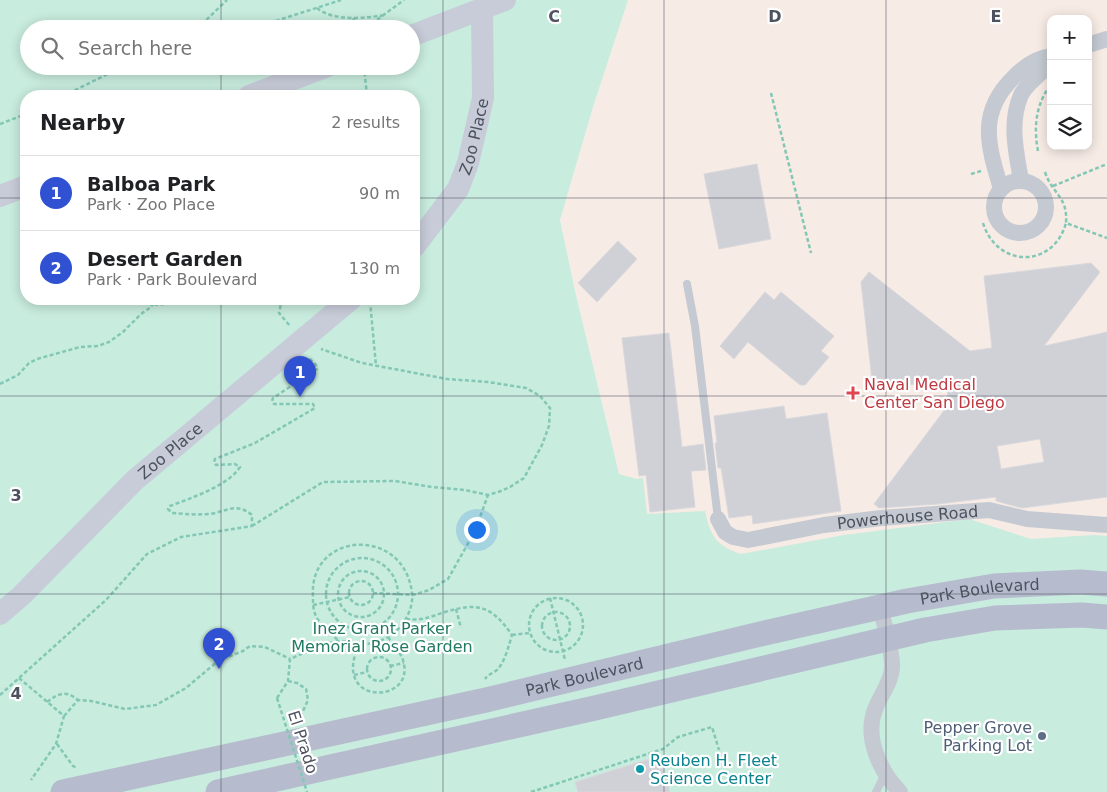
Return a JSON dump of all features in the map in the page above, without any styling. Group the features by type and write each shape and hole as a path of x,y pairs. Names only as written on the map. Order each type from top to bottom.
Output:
{"main road":[{"path":"420,33 505,0"},
{"name":"Zoo Place","path":"420,239 458,189 468,163 483,98 482,10"},
{"path":"265,90 304,75"},
{"path":"0,196 20,188"},
{"name":"Zoo Place","path":"0,614 21,596 135,480 300,341 352,305"},
{"name":"Park Boulevard","path":"63,792 486,700 880,607 994,586 1080,582 1107,584"},
{"name":"Park Boulevard","path":"218,792 595,708 925,630 995,618 1082,615 1107,617"}],"street":[{"path":"1092,44 1107,39"},
{"path":"1001,189 989,151 989,115 1002,88 1024,67 1040,58 1047,57"},
{"path":"1020,180 1014,122 1022,94 1047,68"},
{"path":"1020,180 1030,182 1043,194 1046,214 1036,228 1018,233 1002,225 996,217 994,208 996,197 1001,189 1008,183 1020,180"},
{"name":"Powerhouse Road","path":"718,519 724,532 733,537 748,540 824,525 881,518 989,510 1027,520 1107,525"},
{"path":"880,607 892,661 891,674 876,707 872,721 873,741 876,754 885,774 900,792"}],"lane":[{"path":"686,284 695,326 718,519"},
{"path":"876,792 885,774"}],"path":[{"path":"206,20 227,0"},
{"path":"280,20 341,0"},
{"path":"376,20 404,0"},
{"path":"318,8 326,15 360,18 385,15"},
{"path":"75,90 106,75"},
{"path":"365,75 366,90"},
{"path":"1038,151 1036,121 1042,98 1047,89"},
{"path":"771,93 811,252"},
{"path":"0,124 20,116"},
{"path":"1052,186 1107,164"},
{"path":"971,174 982,171"},
{"path":"983,223 987,234 996,247 1016,257 1027,257 1047,251 1055,245 1066,223 1067,213 1062,198 1052,186 1045,172"},
{"path":"1066,223 1107,238"},
{"path":"0,384 18,375 29,362 80,347 98,346 109,342 153,305"},
{"path":"252,526 252,515 246,510 234,508 209,514 172,513 168,509 170,506 202,494 225,480 237,471 240,466 235,464 216,465 214,459 255,443 315,408 313,404 274,404 272,401 273,398 317,369 316,364 310,360 300,341 279,313 281,305"},
{"path":"362,305 376,366"},
{"path":"0,695 106,600 148,554 181,537 252,526 323,482 394,481 465,490 488,495 510,487 524,478 542,445 549,426 550,408 540,396 526,388 488,382 446,379 376,366 362,363 300,341"},
{"path":"374,594 413,595 429,590 448,579 475,531 488,495"},
{"path":"47,702 56,695 64,693 78,700 125,709 156,705 186,688 218,661 243,651 250,646 265,647 290,658 339,641 358,644 376,643 388,637 406,619 413,595 409,579 402,565 392,555 378,547 364,544 349,545 336,551 315,574 312,588 316,616 324,627 339,641"},
{"path":"363,557 384,565 396,583 398,594 396,606 382,624 372,629 360,630 349,628 331,614 326,602 325,592 333,571 342,563 363,557"},
{"path":"358,570 366,571 379,579 383,586 384,594 384,601 380,608 368,616 352,615 346,611 339,599 338,590 340,583 351,572 358,570"},
{"path":"359,581 370,585 374,594 369,603 362,606 354,603 350,597 350,589 352,585 359,581"},
{"path":"313,605 350,597"},
{"path":"550,598 563,652"},
{"path":"550,598 568,601 576,606 581,614 582,633 578,641 571,648 563,652 546,651 533,640 530,633 528,624 530,615 542,602 550,598"},
{"path":"406,619 420,621 456,609 477,606 488,610 502,621 512,635"},
{"path":"456,609 461,628"},
{"path":"553,612 562,613 569,620 569,630 560,639 550,639 543,633 542,624 545,616 553,612"},
{"path":"512,635 530,633"},
{"path":"483,682 488,675 498,669 512,635"},
{"path":"358,644 352,667 357,682 370,692 386,693 399,684 403,677 404,663 401,654 388,637"},
{"path":"376,657 383,658 390,666 390,674 384,680 372,679 367,672 368,665 376,657"},
{"path":"290,658 288,681 297,683 306,689 308,700 299,718 300,728"},
{"path":"390,666 404,663"},
{"path":"354,675 367,672"},
{"path":"19,678 64,716"},
{"name":"El Prado","path":"288,681 277,698 307,792"},
{"path":"31,780 56,744 64,716 78,700"},
{"path":"531,792 664,749 678,737 712,727 719,750"},
{"path":"56,744 73,766 79,769"}],"shaded area":[{"name":"Naval Medical Center San Diego","path":"628,0 1107,0 1107,565 1067,561 917,576 663,631 624,495 560,220 593,107"}],"green space":[{"name":"Inez Grant Parker Memorial Rose Garden","path":"0,0 628,0 593,107 560,220 619,474 637,479 643,478 647,514 705,511 709,527 720,543 732,551 741,554 844,535 969,519 1031,539 1094,535 1107,536 1107,792 0,792"}],"building":[{"path":"757,164 771,239 719,249 704,174"},
{"path":"618,241 637,259 597,302 578,283"},
{"name":"Naval Medical Center San Diego","path":"1091,263 1100,272 1044,346 1107,332 1107,497 1022,508 996,501 996,497 938,504 879,508 874,504 949,404 946,381 873,389 861,282 869,272 970,351 992,348 984,276","holes":["1040,439 1044,462 1001,469 997,446"]},
{"path":"765,292 774,300 781,292 834,336 821,351 829,357 805,385 800,385 748,342 734,359 720,346"},
{"path":"669,333 682,447 703,444 706,470 691,471 695,507 650,512 646,475 639,476 622,338"},
{"path":"784,406 786,419 827,413 841,511 753,524 752,515 729,518 721,468 718,468 714,416"},
{"name":"Reuben H. Fleet Science Center","path":"659,756 670,792 578,792 575,782"}],"place":[{"name":"Naval Medical Center San Diego","path":"853,393"},
{"name":"Balboa Park","path":"300,397"},
{"name":"Desert Garden","path":"219,669"},
{"name":"Pepper Grove Parking Lot","path":"1042,736"},
{"name":"Reuben H. Fleet Science Center","path":"640,769"}]}
